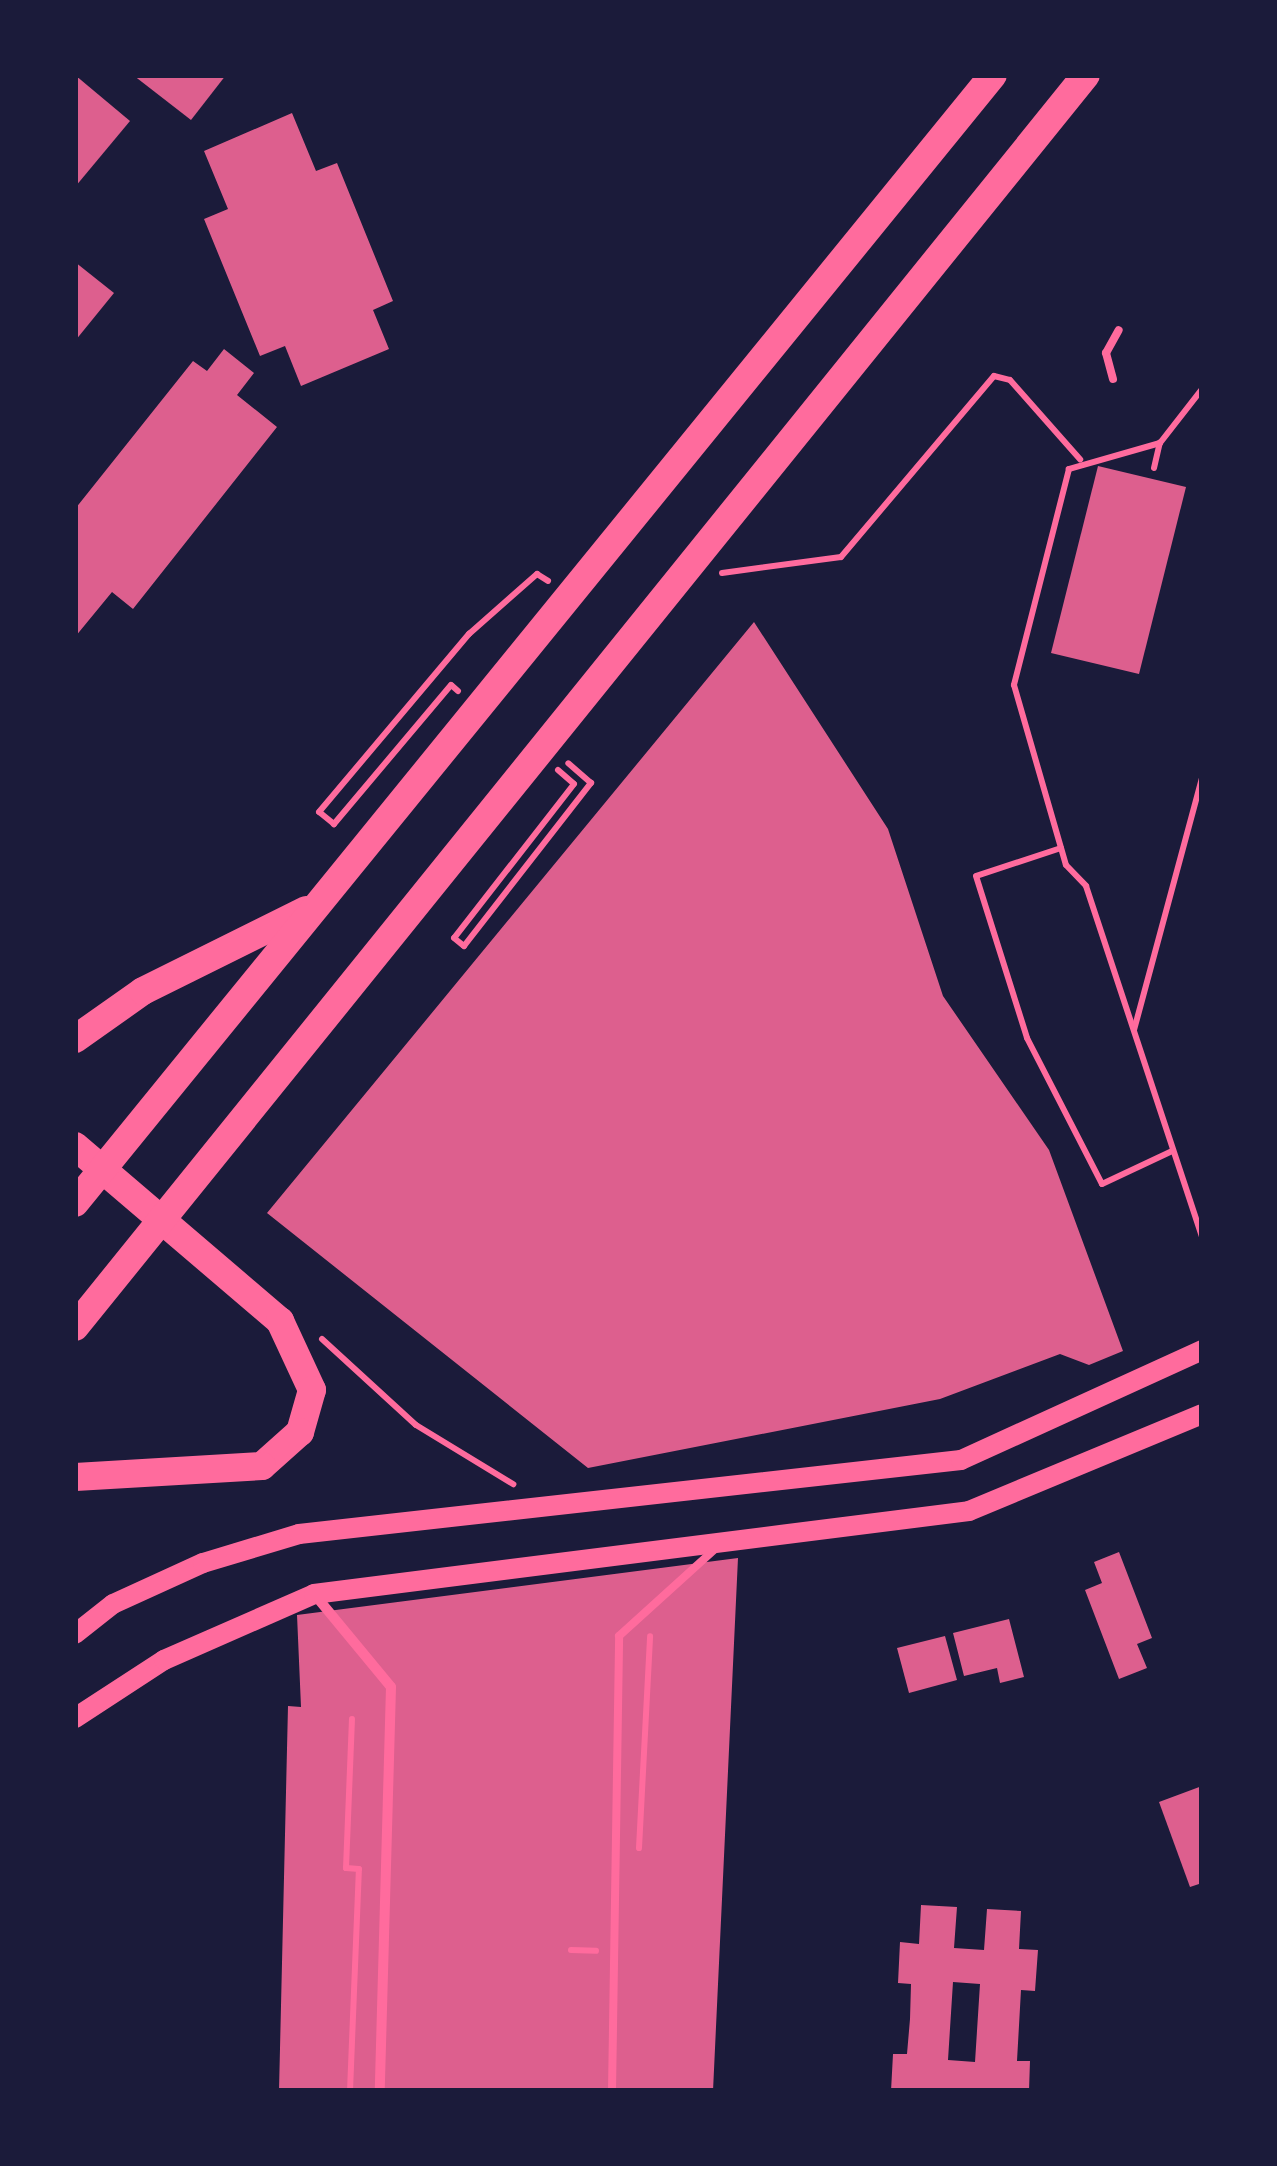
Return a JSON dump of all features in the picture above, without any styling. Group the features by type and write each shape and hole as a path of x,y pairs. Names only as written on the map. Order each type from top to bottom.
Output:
{"highway":[{"path":"75,1203 316,905 573,600 993,75"},
{"path":"75,1327 1086,75"},
{"path":"75,1039 143,991 316,905"},
{"path":"75,1146 280,1321 312,1390 300,1432 275,1459 248,1471 75,1477"}],"main road":[{"path":"75,1634 113,1604 271,1540 548,1511 961,1460 1202,1350"},
{"path":"75,1718 164,1660 314,1594 969,1511 1202,1414"}],"street":[{"path":"314,1594 390,1688 380,2091"}],"lane":[{"path":"1113,379 1106,353 1119,330"},
{"path":"612,2091 612,1678 619,1636 654,1600 721,1544"}],"path":[{"path":"715,574 842,557 994,376 1010,380 1080,459"},
{"path":"1154,468 1160,443 1202,389"},
{"path":"1160,443 1080,459 1070,469 1014,685 1061,848 1086,886 1202,1237"},
{"path":"451,685 334,824 319,812 469,634 537,574 573,600"},
{"path":"1133,1031 1202,778"},
{"path":"574,784 454,938 464,946 591,783"},
{"path":"1061,848 976,876 1027,1038 1102,1184 1172,1152"},
{"path":"280,1321 351,1359 416,1425 548,1511"},
{"path":"638,1872 654,1600"},
{"path":"350,2091 359,1868 346,1868 352,1719"}],"building":[{"path":"75,75 130,121 75,187"},
{"path":"133,75 226,75 191,120"},
{"path":"292,113 316,171 337,163 393,301 373,310 389,349 301,386 285,346 260,356 204,219 228,209 204,151"},
{"path":"75,262 114,293 75,341"},
{"path":"224,349 254,373 237,395 277,427 133,609 112,592 75,637 75,509 193,361 207,371"},
{"path":"1098,466 1186,487 1139,674 1051,653"},
{"path":"754,622 888,829 943,996 1049,1150 1123,1351 1089,1365 1060,1354 940,1399 588,1468 267,1213"},
{"path":"1119,1552 1152,1638 1137,1644 1147,1668 1119,1679 1085,1590 1102,1583 1094,1562"},
{"path":"738,1558 713,2091 279,2091 288,1706 301,1707 297,1615"},
{"path":"1009,1619 1024,1677 1000,1683 997,1668 964,1676 953,1633"},
{"path":"945,1636 957,1680 909,1693 897,1648"},
{"path":"1202,1786 1202,1883 1190,1887 1159,1802"},
{"path":"921,1905 957,1907 954,1948 984,1950 987,1909 1021,1911 1019,1949 1038,1950 1035,1991 1021,1990 1017,2061 1030,2061 1029,2091 891,2091 893,2054 907,2054 910,2019 911,1984 898,1983 900,1942 919,1944","holes":["953,1982 980,1984 975,2062 948,2060"]}]}
